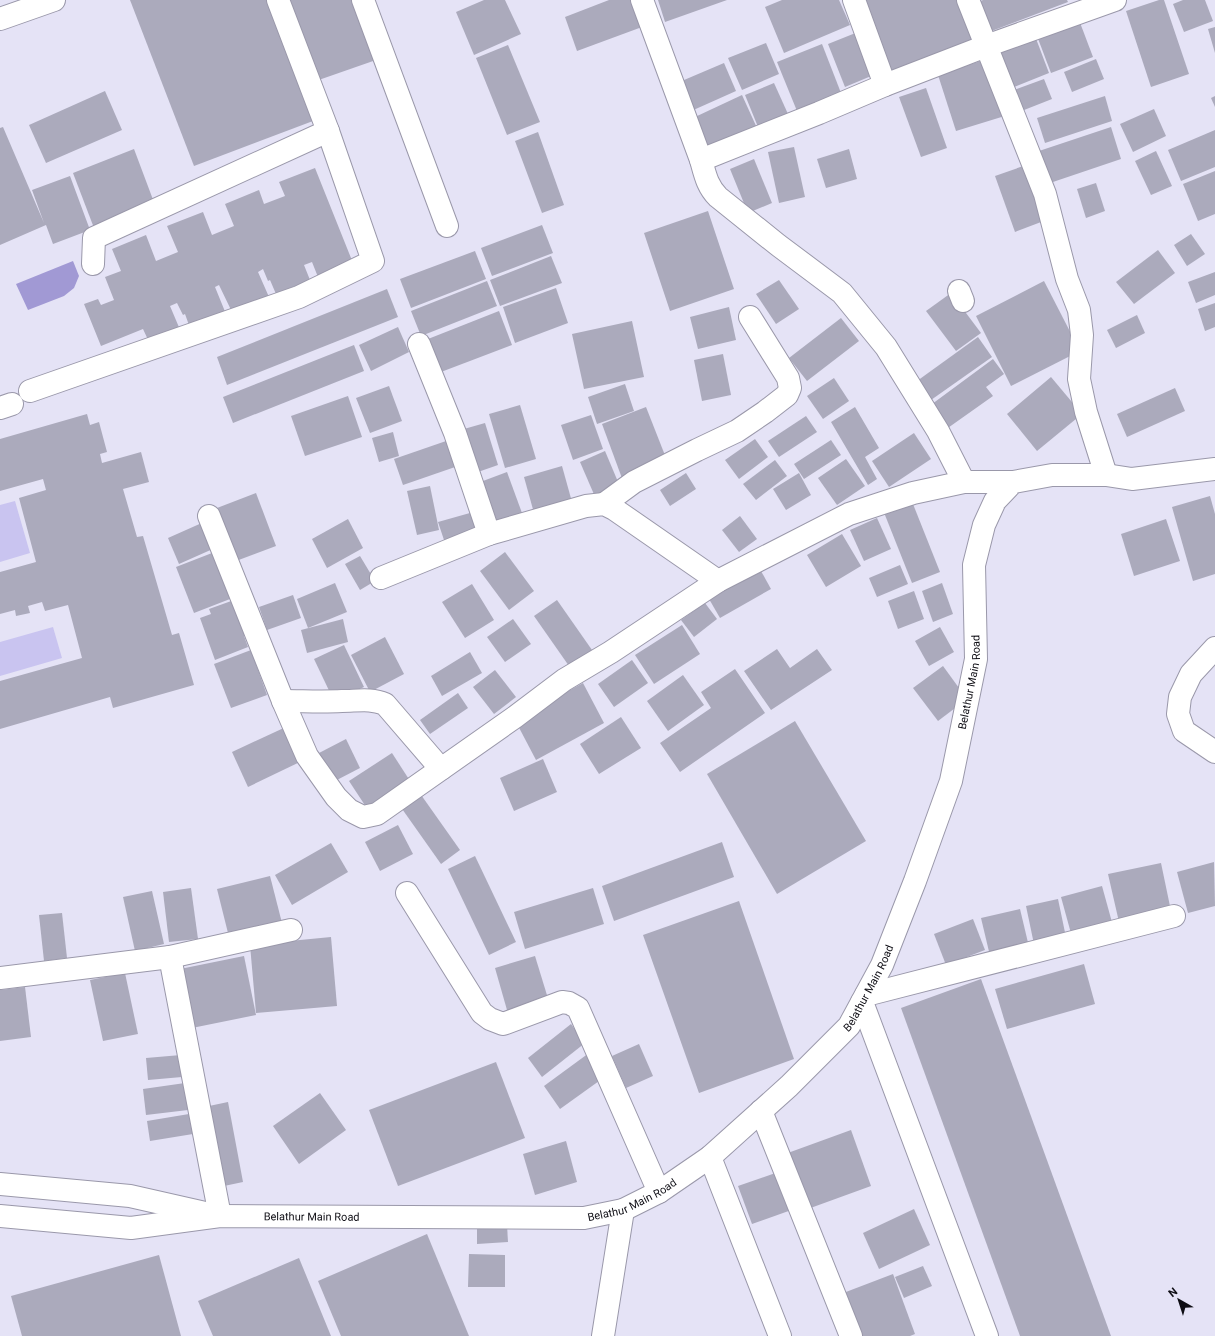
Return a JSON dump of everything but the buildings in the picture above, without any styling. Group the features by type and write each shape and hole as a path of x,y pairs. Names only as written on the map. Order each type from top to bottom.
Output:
{"street":[{"path":"0,19 54,0"},
{"path":"30,391 298,297 373,261 328,131 278,0"},
{"path":"363,0 448,226"},
{"path":"642,0 701,160 707,183 718,197 778,245 842,293 886,347 938,431 964,482"},
{"path":"854,0 885,85"},
{"path":"968,0 1045,194 1067,278 1079,310 1082,335 1079,379 1086,412 1106,475"},
{"path":"701,160 1082,6 1115,0"},
{"path":"93,264 94,238 328,131"},
{"path":"380,578 489,534 586,506 604,504 634,482 737,431 765,412 787,395 790,388 788,378 750,317"},
{"path":"419,344 454,433 489,534"},
{"path":"209,516 283,701 307,756 336,797 349,810 363,817 377,814 564,680 611,652 718,581 849,514 913,493 964,482 1013,482 1052,476 1106,475 1132,480 1215,469"},
{"name":"Belathur Main Road","path":"0,1216 131,1228 220,1216 584,1218 623,1210 659,1192 710,1157 789,1086 849,1026 882,965 915,881 951,781 976,658 974,565 984,525 995,501 1013,482"},
{"path":"604,504 614,509 718,581"},
{"path":"1215,648 1191,674 1180,697 1178,714 1184,731 1215,752"},
{"path":"283,701 371,700 385,704 441,769"},
{"path":"407,893 482,1013 490,1020 503,1024 562,1002 569,1003 578,1008 659,1192"},
{"path":"986,1336 864,998 1174,916"},
{"path":"0,978 170,957 291,930"},
{"path":"170,957 220,1216"},
{"path":"761,1111 851,1336"},
{"path":"710,1157 780,1336"},
{"name":"Belathur Main Road","path":"0,1184 130,1196 220,1216"},
{"path":"603,1336 623,1210"}],"shaded area":[{"path":"73,261 79,276 74,288 64,296 28,310 16,284"},
{"path":"15,501 30,553 0,562 0,505"},
{"path":"53,627 62,658 0,676 0,642"}]}
